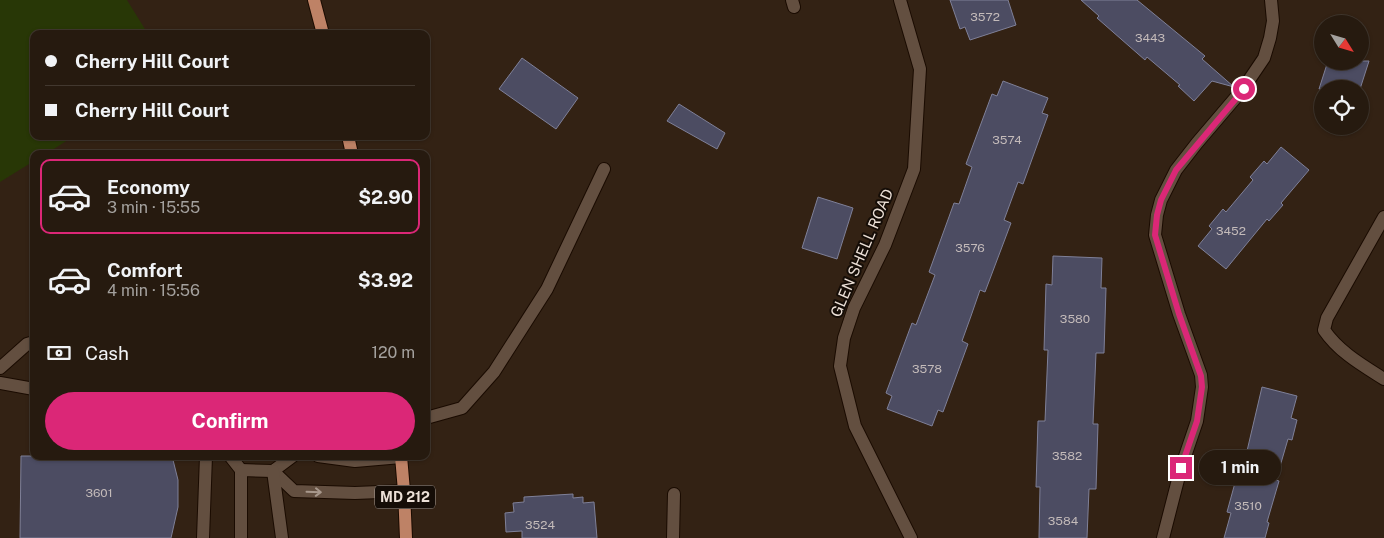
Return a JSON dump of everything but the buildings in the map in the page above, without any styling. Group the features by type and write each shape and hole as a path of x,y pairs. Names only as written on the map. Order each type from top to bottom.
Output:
{"main road":[{"path":"314,0 322,30"},
{"name":"MD 212","path":"401,460 406,538"}],"street":[{"name":"GLEN SHELL ROAD","path":"900,0 920,68 914,169 884,245 854,308 844,338 840,366 856,426 911,538"},
{"path":"1163,538 1181,468 1197,421 1202,387 1201,376 1179,314 1155,235 1157,215 1161,200 1176,170 1244,89 1264,58 1273,21 1271,0"},
{"path":"430,417 462,408 494,372 547,289 604,169"},
{"path":"1384,217 1327,318 1324,330 1332,342 1345,353 1384,379"},
{"path":"0,368 30,343"},
{"path":"0,383 30,388"},
{"path":"202,536 206,460"},
{"path":"233,460 241,470 241,538"},
{"path":"241,470 273,471 288,460"},
{"path":"348,460 364,460"},
{"path":"273,471 294,491 355,493 404,491"},
{"path":"273,471 282,538"},
{"path":"673,538 674,494"}],"green space":[{"path":"0,0 127,0 146,30 30,30 30,140 68,140 52,150 30,150 30,163 0,182"}],"route":[{"path":"1181,468 1197,421 1202,387 1201,376 1179,314 1155,235 1157,215 1161,200 1176,170 1244,89"}]}
